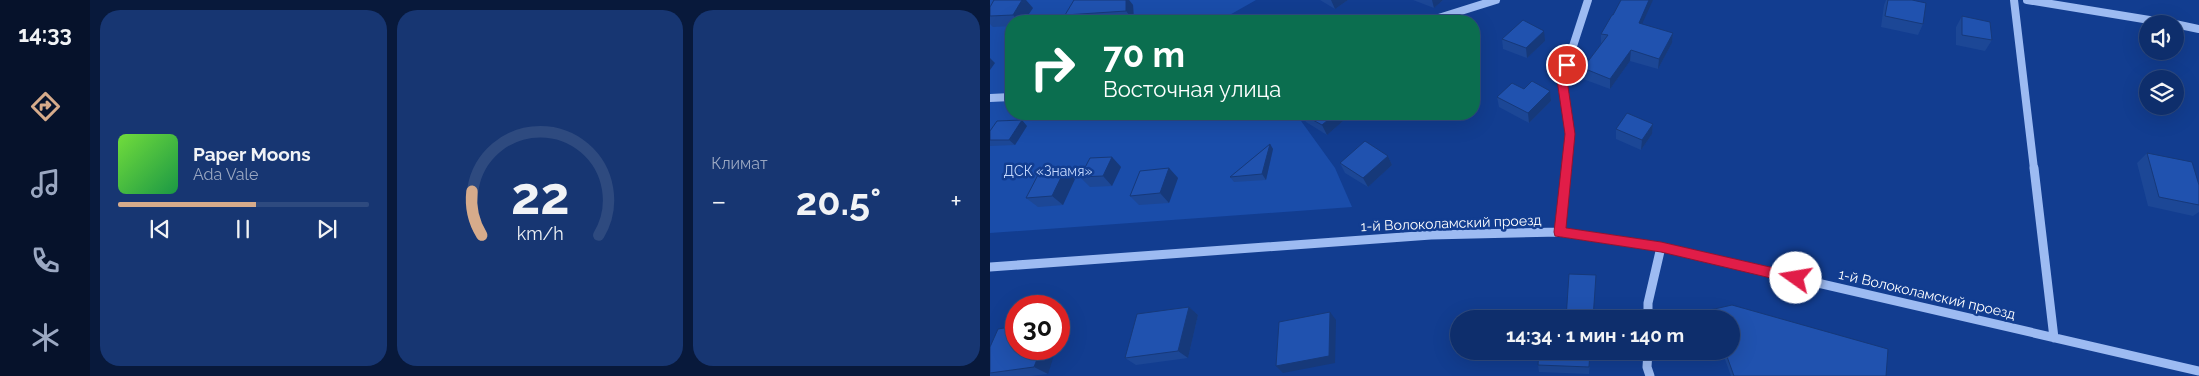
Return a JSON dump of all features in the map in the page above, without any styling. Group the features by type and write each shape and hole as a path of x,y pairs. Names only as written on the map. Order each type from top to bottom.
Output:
{"street":[{"path":"1448,15 1496,0"},
{"path":"1560,232 1570,134 1562,80 1588,0"},
{"path":"2014,0 2054,338"},
{"path":"2027,0 2139,18"},
{"path":"2184,26 2199,30"},
{"path":"990,98 1005,97"},
{"name":"1-й Волоколамский проезд","path":"990,267 1431,235 1560,232 1661,247 2199,371"},
{"path":"1648,310 1661,247"},
{"path":"1647,360 1647,367 1650,376"}],"green space":[{"name":"ДСК «Знамя»","path":"990,0 1256,0 1230,15 1005,15 1005,120 1300,120 1335,168 1352,207 990,233"}],"building":[{"path":"994,0 1022,0 1013,15 990,16 990,7"},
{"path":"1074,0 1126,0 1126,11 1065,15"},
{"path":"1621,0 1649,0 1639,23 1673,33 1659,59 1631,50 1610,79 1583,68 1608,35 1601,34"},
{"path":"1888,0 1912,0 1926,3 1923,24 1885,16"},
{"path":"1962,16 1990,22 1992,40 1962,35"},
{"path":"1523,20 1544,31 1526,48 1502,39"},
{"path":"1532,81 1550,91 1528,113 1497,97 1512,83 1524,89"},
{"path":"1627,113 1653,124 1642,140 1616,129"},
{"path":"1022,120 1009,140 990,140 990,131 997,121"},
{"path":"1313,120 1328,120 1322,125"},
{"path":"1365,141 1388,156 1363,178 1340,163"},
{"path":"1270,144 1262,174 1230,177"},
{"path":"2147,153 2192,162 2199,185 2199,205 2159,197"},
{"path":"1112,157 1103,176 1080,177 1090,158"},
{"path":"1169,168 1160,193 1130,196 1140,171"},
{"path":"1065,169 1052,196 1026,198 1040,171"},
{"path":"1569,274 1596,275 1594,310 1567,310"},
{"path":"1732,305 1888,349 1886,376 1734,376 1728,360 1740,360 1740,310 1710,310"},
{"path":"1189,307 1178,351 1125,358 1137,314"},
{"path":"1330,312 1329,356 1276,366 1279,322"},
{"path":"1005,328 1005,360 1037,360 1034,367 990,373 990,347 998,329"},
{"path":"1538,360 1589,360 1589,367 1538,365"}],"route":[{"path":"1567,65 1562,80 1570,134 1560,232 1661,247 1796,278"}]}
